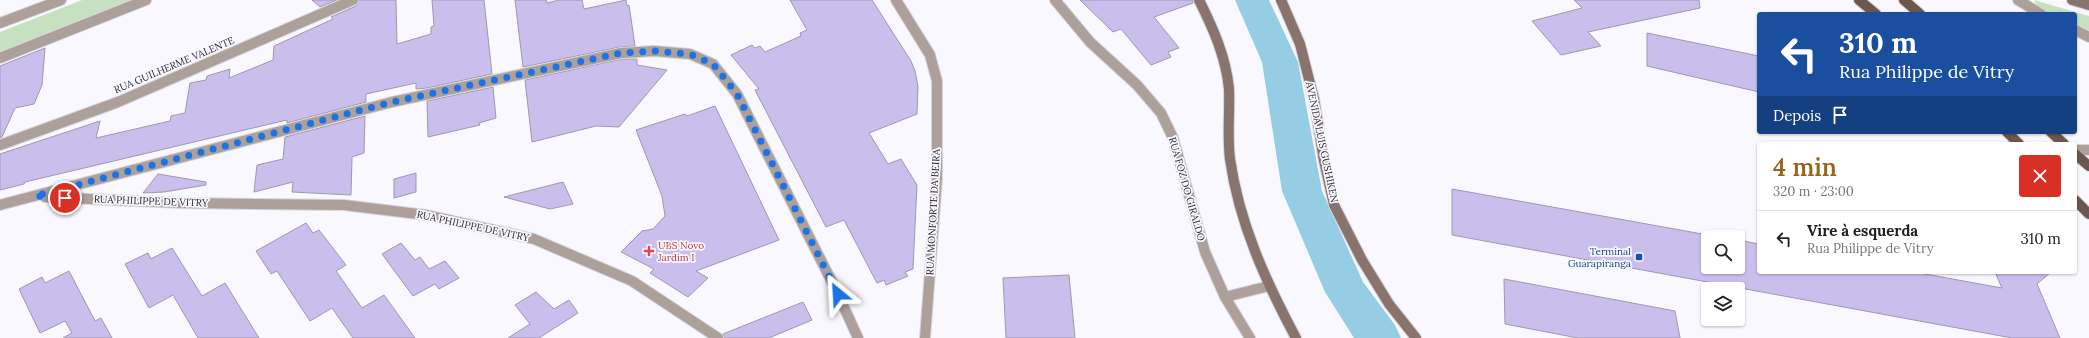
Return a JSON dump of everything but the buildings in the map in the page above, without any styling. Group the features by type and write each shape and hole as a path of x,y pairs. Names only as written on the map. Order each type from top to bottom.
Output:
{"main road":[{"path":"1199,0 1221,51 1228,78 1229,158 1241,213 1269,286 1296,338"},
{"name":"AVENIDA LUIS GUSHIKEN","path":"1281,0 1302,51 1314,100 1324,161 1334,205 1362,260 1389,304 1416,338"},
{"path":"1859,0 1874,12"},
{"path":"1904,0 1918,12"},
{"path":"2072,0 2089,5"},
{"path":"2008,134 2017,142"},
{"path":"2053,134 2062,142"},
{"path":"2077,156 2089,166"},
{"path":"2077,202 2089,214"}],"street":[{"path":"0,23 61,0"},
{"path":"0,58 146,0"},
{"name":"RUA GUILHERME VALENTE","path":"0,145 118,102 353,0"},
{"name":"RUA MONFORTE DA BEIRA","path":"896,0 930,55 937,82 937,178 924,338"},
{"name":"RUA FOZ DO GIRALDO","path":"1055,0 1090,42 1137,85 1161,113 1173,138 1205,252 1225,297 1250,338"},
{"path":"2018,0 2038,12"},
{"path":"2077,31 2089,37"},
{"path":"0,205 400,101 621,53 654,51 690,54 713,64 737,94 838,294 858,338"},
{"path":"2077,150 2089,150"},
{"name":"RUA PHILIPPE DE VITRY","path":"35,196 183,203 344,205 426,215 541,242 632,281 718,338"},
{"path":"1225,297 1269,286"}],"green space":[{"path":"82,0 131,0 0,52 0,32"},
{"path":"2034,0 2075,12 2044,12 2039,9"},
{"path":"2077,13 2089,16 2089,33 2077,28"}],"waterway":[{"path":"1252,0 1280,62 1302,191 1346,292 1379,338"}],"place":[{"name":"UBS Novo Jardim I","path":"649,251"},
{"name":"Terminal Guarapiranga","path":"1639,257"}],"route":[{"path":"65,198 35,196 392,102 621,53 654,51 690,54 713,64 737,94 838,294"}]}
